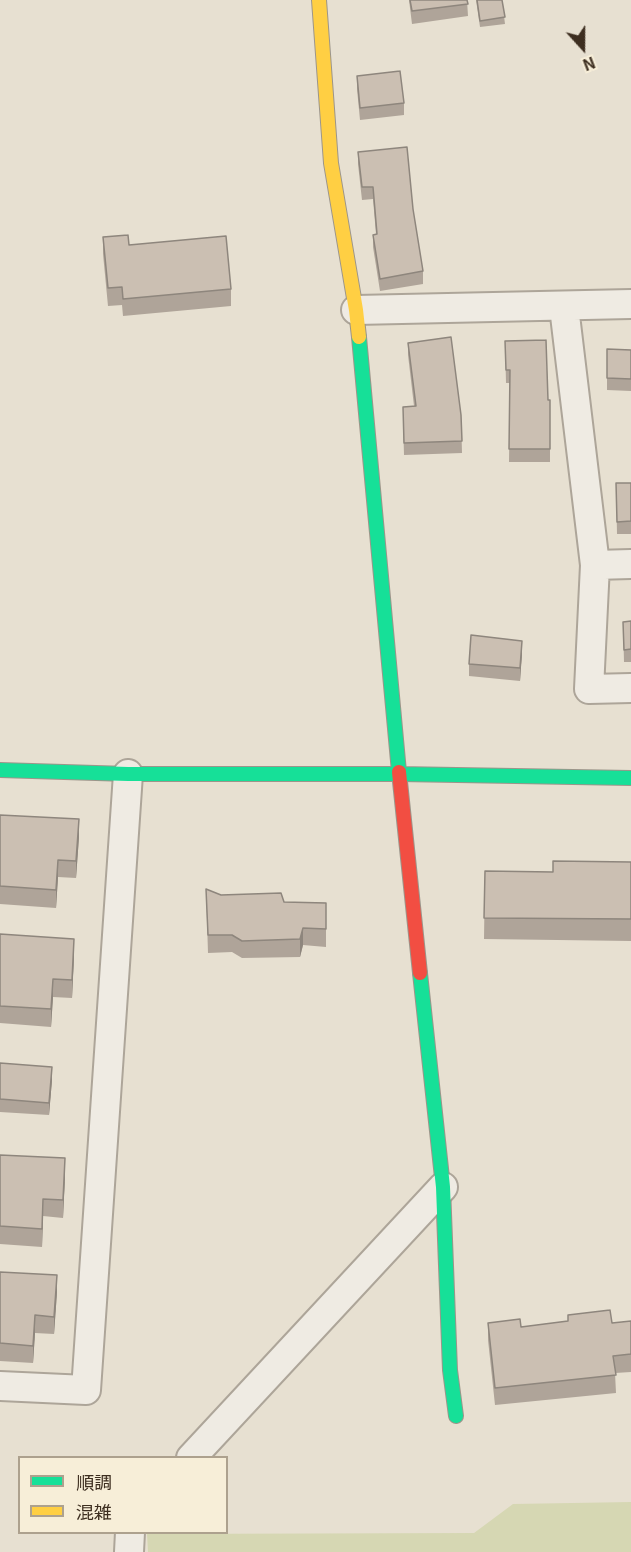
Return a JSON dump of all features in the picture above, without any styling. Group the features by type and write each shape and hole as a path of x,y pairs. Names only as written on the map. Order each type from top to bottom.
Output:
{"street":[{"path":"319,0 331,163 356,310 399,774 443,1187 450,1370 456,1416"},
{"path":"356,310 631,304"},
{"path":"564,307 595,565 589,689 631,688"},
{"path":"595,565 631,564"},
{"path":"0,770 128,774 399,774 631,778"},
{"path":"0,1386 86,1390 128,774"},
{"path":"193,1456 443,1187"},
{"path":"129,1552 130,1534"}],"green space":[{"path":"631,1502 631,1552 148,1552 147,1534 474,1533 513,1504"}],"building":[{"path":"410,0 467,0 468,4 412,11"},
{"path":"477,0 502,0 505,17 480,21"},
{"path":"400,71 404,103 360,108 357,76"},
{"path":"407,147 413,209 423,271 380,279 373,235 377,234 373,187 362,187 358,152"},
{"path":"128,235 129,245 226,236 231,289 123,299 122,287 108,288 103,237"},
{"path":"451,337 462,441 404,443 403,407 416,406 408,343"},
{"path":"546,340 550,449 509,449 510,370 506,370 505,341"},
{"path":"607,349 631,350 631,379 607,378"},
{"path":"616,483 631,483 631,521 617,522"},
{"path":"631,621 631,649 624,650 623,622"},
{"path":"471,635 522,641 520,668 469,664"},
{"path":"0,815 79,819 76,861 58,860 56,890 0,886"},
{"path":"553,861 631,862 631,919 484,918 485,871 553,872"},
{"path":"206,889 221,895 281,893 284,902 326,903 326,929 303,928 300,939 242,941 232,935 208,935"},
{"path":"0,934 74,939 72,980 53,979 51,1009 0,1006"},
{"path":"0,1063 52,1067 49,1103 0,1099"},
{"path":"0,1155 65,1158 63,1200 43,1199 42,1229 0,1226"},
{"path":"0,1272 57,1275 54,1317 35,1315 33,1346 0,1343"},
{"path":"610,1310 612,1323 631,1321 631,1354 613,1356 616,1375 495,1388 488,1323 520,1319 521,1327 568,1321 568,1315"}],"traffic: fast":[{"path":"359,337 399,772"},
{"path":"0,770 128,774 399,774 631,778"},
{"path":"420,973 443,1187 450,1370 456,1416"}],"traffic: slow":[{"path":"319,0 331,163 359,337"}],"traffic: jam":[{"path":"399,772 420,973"}]}
